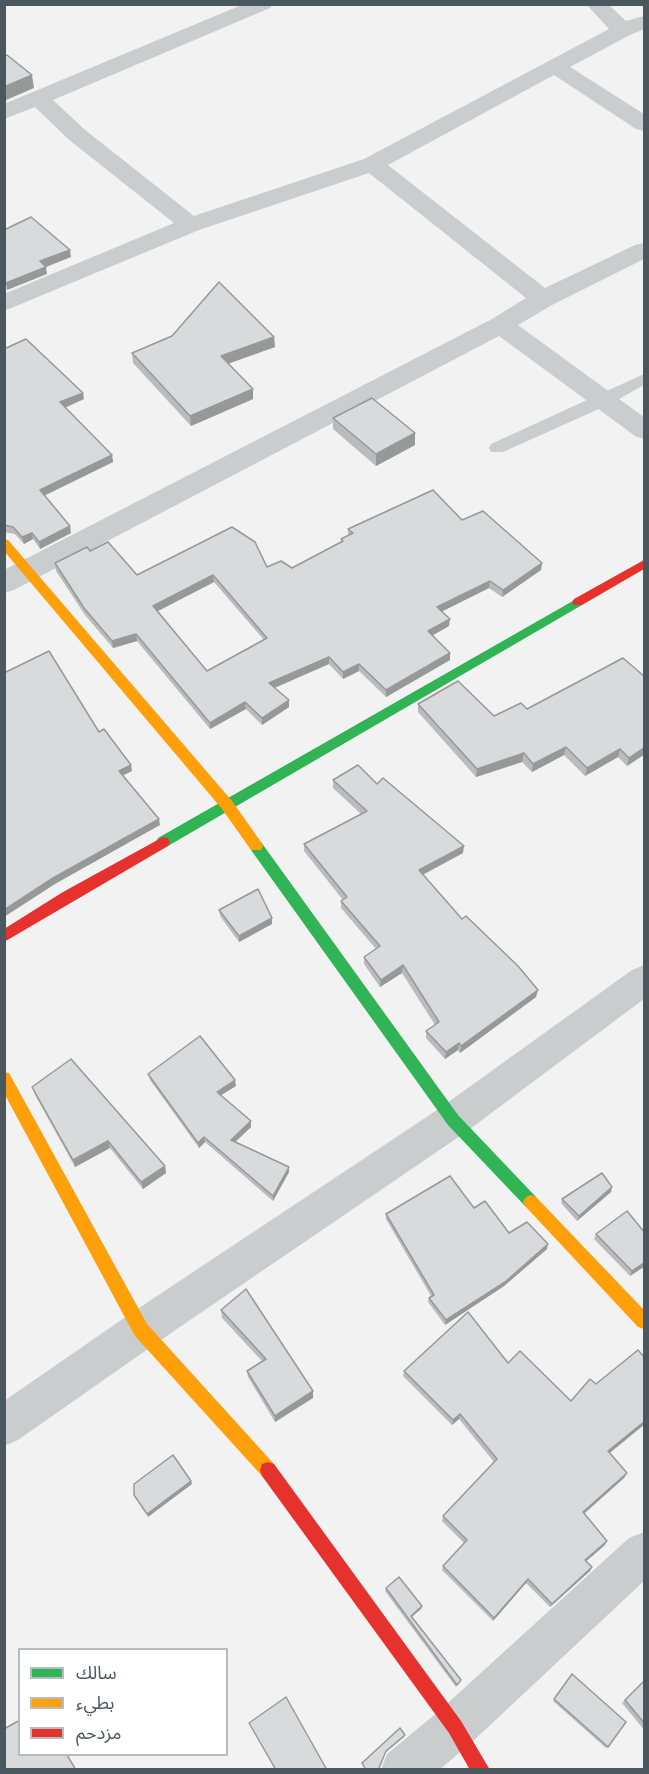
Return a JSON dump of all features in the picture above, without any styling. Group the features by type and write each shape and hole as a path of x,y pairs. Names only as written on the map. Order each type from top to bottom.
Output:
{"street":[{"path":"4,112 263,4"},
{"path":"596,4 622,30"},
{"path":"4,303 191,225 372,164 622,30 645,22"},
{"path":"556,67 645,124"},
{"path":"37,97 76,134 191,225"},
{"path":"372,164 543,299"},
{"path":"16,577 501,325 543,299 645,250"},
{"path":"501,325 645,430"},
{"path":"4,543 16,577 227,805 453,1120 645,1321"},
{"path":"4,936 68,896 645,564"},
{"path":"4,1426 141,1330 453,1120 645,980"},
{"path":"4,1078 141,1330 269,1471 455,1727 482,1770"},
{"path":"403,1770 455,1727 645,1553"}],"lane":[{"path":"497,448 645,379"}],"building":[{"path":"7,55 32,75 4,87 4,56"},
{"path":"31,217 70,250 40,261 46,267 6,283 4,281 4,230"},
{"path":"219,282 274,337 221,356 253,389 190,416 132,353 172,336"},
{"path":"26,339 83,393 60,402 112,455 40,490 70,526 39,542 32,533 22,537 13,527 4,525 4,349"},
{"path":"372,398 415,433 376,454 333,418"},
{"path":"433,490 462,520 483,511 542,563 503,590 490,581 437,607 450,619 428,631 450,653 386,690 359,664 343,672 329,657 269,683 289,700 262,718 245,702 210,723 136,634 112,641 84,608 55,563 87,547 90,551 108,542 137,575 232,527 255,542 267,567 281,561 292,568 343,541 341,539 353,533 348,529","holes":["213,575 267,638 207,671 153,606"]},
{"path":"49,651 99,732 104,729 131,765 119,771 159,819 53,878 4,910 4,673"},
{"path":"623,658 645,677 645,747 629,758 620,749 587,768 566,747 533,764 524,753 477,769 418,704 458,681 494,716 521,703 527,709"},
{"path":"358,765 377,784 383,778 464,846 419,870 462,919 466,916 518,966 538,990 461,1046 459,1043 446,1052 426,1031 439,1022 403,965 381,980 364,957 380,946 341,901 347,897 304,844 367,811 333,780"},
{"path":"258,889 272,918 239,936 219,910"},
{"path":"200,1036 235,1080 217,1092 251,1121 231,1140 289,1167 273,1196 204,1137 198,1143 148,1074"},
{"path":"71,1059 165,1166 141,1182 108,1141 73,1160 32,1087"},
{"path":"602,1173 612,1187 579,1216 562,1199"},
{"path":"450,1176 474,1208 485,1201 509,1233 527,1222 548,1244 505,1282 446,1320 429,1298 434,1295 386,1214"},
{"path":"627,1211 645,1233 645,1262 632,1271 596,1234"},
{"path":"246,1289 313,1391 275,1416 247,1371 266,1359 221,1310"},
{"path":"468,1312 508,1363 520,1351 571,1401 590,1379 596,1384 638,1350 645,1358 645,1421 608,1451 627,1473 583,1512 607,1541 585,1560 592,1567 552,1604 528,1579 494,1618 443,1566 467,1540 443,1516 497,1459 460,1414 453,1420 404,1371"},
{"path":"173,1455 191,1481 147,1514 134,1495 134,1484"},
{"path":"399,1577 422,1606 411,1616 461,1680 457,1685 386,1588"},
{"path":"572,1674 626,1722 608,1747 554,1699"},
{"path":"645,1680 645,1724 625,1700"},
{"path":"286,1697 327,1770 276,1770 249,1723"},
{"path":"18,1721 18,1756 68,1756 76,1770 4,1770 4,1729"},
{"path":"400,1728 405,1735 386,1751 379,1768 381,1770 366,1770 362,1763"}],"traffic: fast":[{"path":"163,842 578,602"},
{"path":"256,846 453,1120 531,1202"}],"traffic: slow":[{"path":"4,543 227,805 256,846"},
{"path":"4,1078 141,1330 268,1470"},
{"path":"531,1202 644,1321"}],"traffic: jam":[{"path":"578,602 644,564"},
{"path":"4,936 68,896 163,842"},
{"path":"268,1470 455,1727 481,1770"}]}
